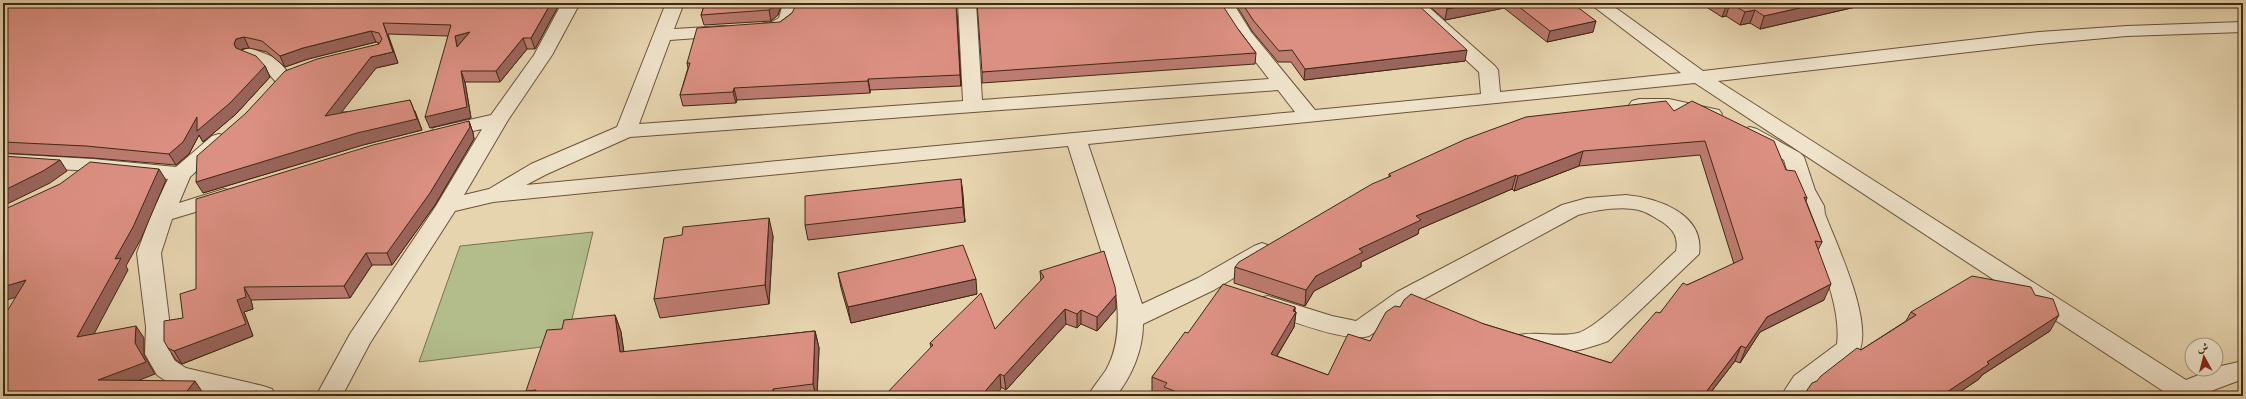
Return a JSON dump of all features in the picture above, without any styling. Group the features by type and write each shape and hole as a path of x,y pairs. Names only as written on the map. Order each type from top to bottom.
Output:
{"street":[{"path":"329,396 359,340 447,206 498,120 543,55 571,3"},
{"path":"626,131 675,3"},
{"path":"662,35 776,27 784,23 790,16 792,3"},
{"path":"967,3 972,106"},
{"path":"1224,3 1244,35 1309,116"},
{"path":"1414,3 1488,70 1491,99"},
{"path":"1598,3 1699,77 2183,394 2230,373 2243,370"},
{"path":"447,206 492,195 1491,99 2039,38 2127,31 2243,27"},
{"path":"250,54 269,62 282,77"},
{"path":"268,92 282,77 302,69"},
{"path":"492,195 539,169 626,131 1283,84"},
{"path":"1617,107 1653,104 1698,110 1712,114 1793,157 1804,190 1813,206 1849,312 1851,330 1849,348 1803,382 1794,396"},
{"path":"423,137 455,128 498,120"},
{"path":"232,129 181,174 162,215 148,253 158,327 158,354 166,368 178,376 263,396"},
{"path":"1076,139 1129,301 1132,319 1129,346 1121,366 1102,396"},
{"path":"3,160 93,165 181,174"},
{"path":"64,185 93,165"},
{"path":"162,215 245,190"},
{"path":"1206,284 1330,324 1360,330 1406,298 1570,210 1587,205 1626,202 1646,204 1678,222 1686,232 1689,243 1687,254 1599,335 1585,341 1554,346 1520,342 1506,336"},
{"path":"1132,319 1206,284 1280,240"},
{"path":"1406,298 1435,309"}],"green space":[{"path":"593,232 566,344 419,362 460,246"}],"building":[{"path":"3,3 551,3 531,38 523,38 496,71 461,71 467,107 425,117 451,25 383,23 393,52 371,57 325,116 410,100 417,119 357,133 196,182 197,156 246,113 285,71 317,59 379,44 382,39 379,33 371,31 303,48 280,56 262,41 244,37 236,39 234,44 236,48 256,56 265,66 230,103 197,131 197,117 183,142 169,154 86,146 3,142","holes":["470,32 457,47 455,36"]},
{"path":"705,3 776,4 769,10 701,15"},
{"path":"797,3 927,3 927,6 956,4 960,75 868,79 868,81 734,88 733,92 680,95 690,63 687,63 697,28 780,22 792,13"},
{"path":"977,3 1221,3 1256,53 982,72"},
{"path":"1242,3 1416,3 1467,50 1305,69 1292,50 1279,51 1253,20"},
{"path":"1440,3 1477,3 1447,9"},
{"path":"1514,3 1572,3 1596,21 1550,31"},
{"path":"1730,3 1821,3 1764,16 1755,10 1745,12"},
{"path":"1666,101 1674,111 1692,101 1774,141 1786,170 1795,171 1807,198 1804,197 1822,242 1815,241 1831,284 1767,317 1746,348 1741,346 1703,396 1187,396 1164,387 1167,383 1152,377 1185,332 1188,333 1223,284 1295,307 1293,311 1296,312 1271,354 1328,375 1348,334 1370,341 1386,312 1395,306 1400,307 1404,300 1411,294 1484,324 1611,363 1656,312 1660,313 1683,283 1687,285 1743,259 1705,141 1583,151 1518,176 1516,175 1416,216 1421,220 1359,249 1363,252 1316,276 1306,290 1235,267 1239,262 1372,184 1391,176 1389,174 1466,139 1526,117"},
{"path":"469,121 470,127 430,193 387,253 366,253 344,286 244,287 246,297 237,300 246,324 174,351 168,348 164,341 164,321 183,318 180,294 196,289 196,199 373,145"},
{"path":"3,156 60,160 43,171 3,191"},
{"path":"90,162 159,169 133,227 115,259 121,258 77,337 136,326 135,343 146,362 98,380 195,381 183,396 3,396 3,318 26,280 3,287 3,210 60,184"},
{"path":"961,179 963,207 805,225 805,196"},
{"path":"769,218 765,285 654,299 664,238 682,235 683,227"},
{"path":"963,245 976,279 848,307 838,273"},
{"path":"1104,251 1116,295 1097,317 1081,310 1077,314 1065,309 1004,376 1000,374 981,396 884,396 933,345 930,343 981,293 995,329 1044,277 1040,271"},
{"path":"1972,276 2031,287 2035,295 2053,299 2059,315 1987,362 1989,364 1941,396 1803,396 1812,383 1817,381 1821,376 1857,348 1861,350 1916,315 1911,312"},
{"path":"615,315 620,352 815,331 813,384 773,389 773,396 534,396 536,390 526,391 547,330 562,329 564,320"},
{"path":"257,391 255,396 225,396"}]}
